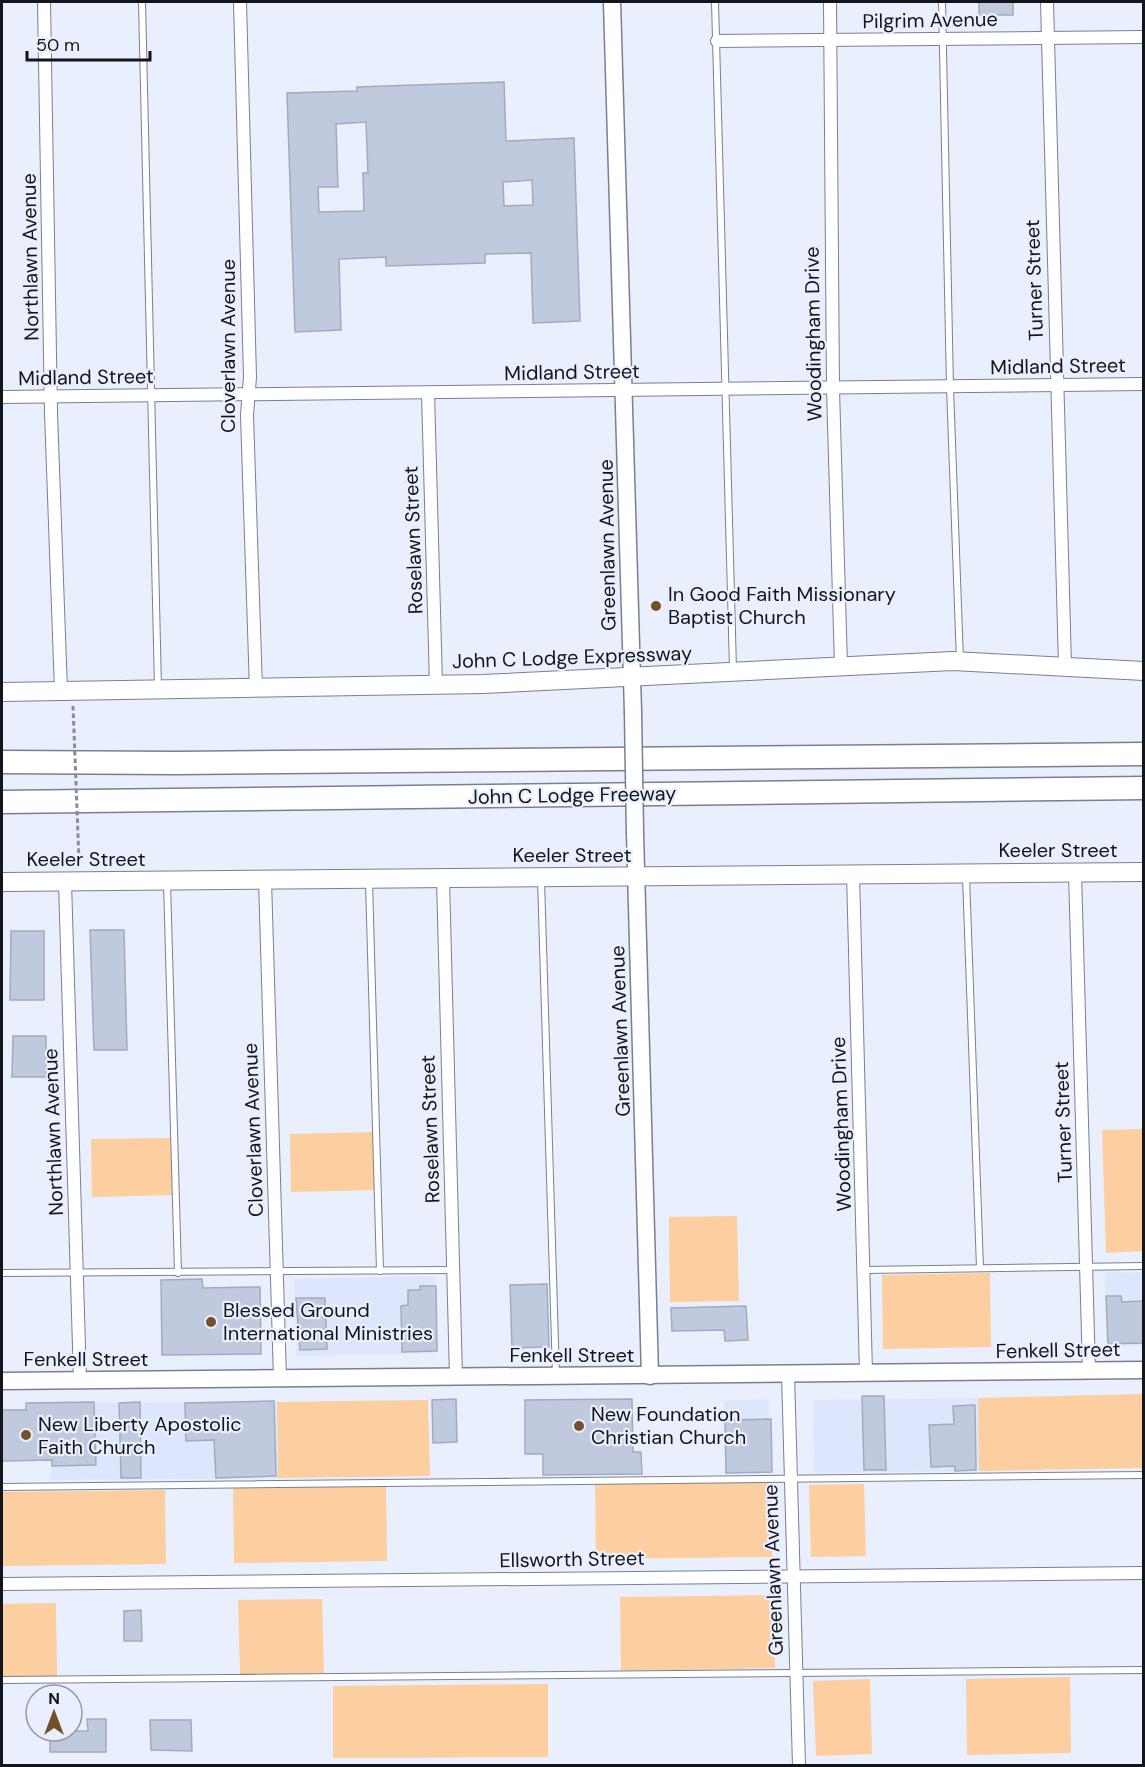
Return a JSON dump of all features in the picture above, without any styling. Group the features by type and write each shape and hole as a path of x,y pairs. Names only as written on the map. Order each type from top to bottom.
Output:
{"highway":[{"name":"John C Lodge Freeway","path":"2,762 200,763 1143,754"},
{"name":"John C Lodge Freeway","path":"2,802 1143,788"}],"main road":[{"name":"John C Lodge Expressway","path":"2,692 436,686 960,661 1143,671"},
{"name":"Keeler Street","path":"2,882 1143,872"}],"street":[{"name":"Northlawn Avenue","path":"44,2 51,397 61,692"},
{"name":"Cloverlawn Avenue","path":"240,2 249,395 247,415 256,690"},
{"name":"Greenlawn Avenue","path":"612,2 650,1376"},
{"name":"Woodingham Drive","path":"830,2 833,388 841,666"},
{"name":"Turner Street","path":"1047,2 1065,666"},
{"name":"Pilgrim Avenue","path":"717,41 1143,37"},
{"name":"Midland Street","path":"2,397 1143,384"},
{"name":"Roselawn Street","path":"428,393 436,686"},
{"name":"Turner Street","path":"1075,873 1089,1371"},
{"name":"Woodingham Drive","path":"853,874 866,1373"},
{"name":"Roselawn Street","path":"443,879 456,1377"},
{"name":"Cloverlawn Avenue","path":"265,880 280,1379"},
{"name":"Northlawn Avenue","path":"65,882 80,1380"},
{"name":"Fenkell Street","path":"2,1381 1143,1370"},
{"name":"Greenlawn Avenue","path":"788,1374 799,1766"},
{"name":"Ellsworth Street","path":"2,1584 1143,1573"}],"lane":[{"path":"142,2 158,690"},
{"path":"715,2 733,673"},
{"path":"942,2 950,387 960,661"},
{"path":"966,873 980,1268"},
{"path":"541,878 556,1376"},
{"path":"369,879 380,1271"},
{"path":"167,881 178,1273"},
{"path":"865,1269 1143,1266"},
{"path":"2,1273 453,1270"},
{"path":"2,1487 1143,1475"},
{"path":"2,1680 1143,1670"}],"path":[{"path":"74,706 79,861"}],"shaded area":[{"path":"1143,1129 1143,1251 1106,1253 1102,1130"},
{"path":"373,1132 375,1190 291,1192 290,1134"},
{"path":"174,1138 176,1195 92,1197 91,1139"},
{"path":"737,1216 739,1301 670,1302 669,1217"},
{"path":"1143,1272 1143,1346 1107,1346 1105,1273"},
{"path":"990,1273 991,1347 883,1349 882,1275"},
{"path":"435,1276 437,1353 296,1356 294,1279"},
{"path":"1143,1394 1143,1468 979,1471 978,1398"},
{"path":"978,1398 979,1471 814,1473 813,1400"},
{"path":"769,1399 770,1473 725,1474 724,1401"},
{"path":"428,1400 430,1476 278,1478 277,1402"},
{"path":"277,1402 278,1478 51,1480 50,1403"},
{"path":"771,1481 772,1557 596,1559 595,1483"},
{"path":"864,1484 866,1556 811,1557 809,1485"},
{"path":"386,1486 387,1561 234,1563 233,1488"},
{"path":"165,1490 166,1564 2,1566 2,1492"},
{"path":"774,1595 775,1668 621,1671 620,1597"},
{"path":"322,1599 324,1673 240,1675 238,1600"},
{"path":"56,1603 57,1676 2,1677 2,1604"},
{"path":"1070,1677 1071,1753 967,1755 966,1679"},
{"path":"870,1679 872,1754 816,1756 813,1681"},
{"path":"548,1684 548,1757 333,1758 333,1686"}],"building":[{"path":"979,2 1013,2 1013,15 979,15"},
{"path":"504,82 506,141 574,138 580,321 533,323 531,253 485,254 485,263 386,266 386,257 339,259 341,330 295,332 287,93 357,91 357,87","holes":["366,122 368,173 363,173 364,211 319,212 318,187 338,187 336,124","532,180 533,205 504,206 503,182"]},
{"path":"90,930 124,930 127,1050 94,1050"},
{"path":"11,931 44,931 44,1000 10,1000"},
{"path":"13,1036 46,1036 46,1077 12,1077"},
{"name":"Blessed Ground International Ministries","path":"202,1279 203,1288 260,1287 261,1354 162,1355 161,1280"},
{"path":"547,1284 549,1347 512,1348 510,1285"},
{"path":"420,1286 436,1286 437,1351 402,1352 401,1306 408,1305 408,1290 420,1290"},
{"path":"1106,1296 1121,1296 1122,1302 1143,1301 1143,1343 1108,1344"},
{"path":"296,1298 325,1298 327,1349 300,1350"},
{"path":"746,1306 748,1340 725,1341 724,1330 672,1331 671,1308"},
{"path":"862,1396 884,1396 886,1470 864,1470"},
{"path":"456,1399 457,1442 433,1443 432,1400"},
{"name":"New Foundation Christian Church","path":"632,1399 633,1452 641,1452 642,1474 543,1475 543,1454 525,1454 525,1400"},
{"path":"274,1401 276,1476 216,1478 214,1440 186,1441 185,1403"},
{"path":"94,1402 96,1465 52,1466 52,1460 2,1461 2,1410 26,1410 26,1403"},
{"path":"140,1402 141,1478 121,1478 119,1403"},
{"path":"975,1405 976,1470 955,1471 955,1466 931,1467 929,1425 954,1424 953,1406"},
{"path":"771,1419 772,1472 726,1473 725,1420"},
{"path":"141,1610 142,1641 124,1641 124,1611"},
{"path":"87,1719 106,1719 106,1752 50,1752 50,1743 84,1743 84,1731 88,1731"},
{"path":"150,1720 191,1720 192,1751 151,1750"}],"place":[{"name":"In Good Faith Missionary Baptist Church","path":"656,606"},
{"name":"Blessed Ground International Ministries","path":"211,1322"},
{"name":"New Foundation Christian Church","path":"579,1426"},
{"name":"New Liberty Apostolic Faith Church","path":"26,1435"}]}
